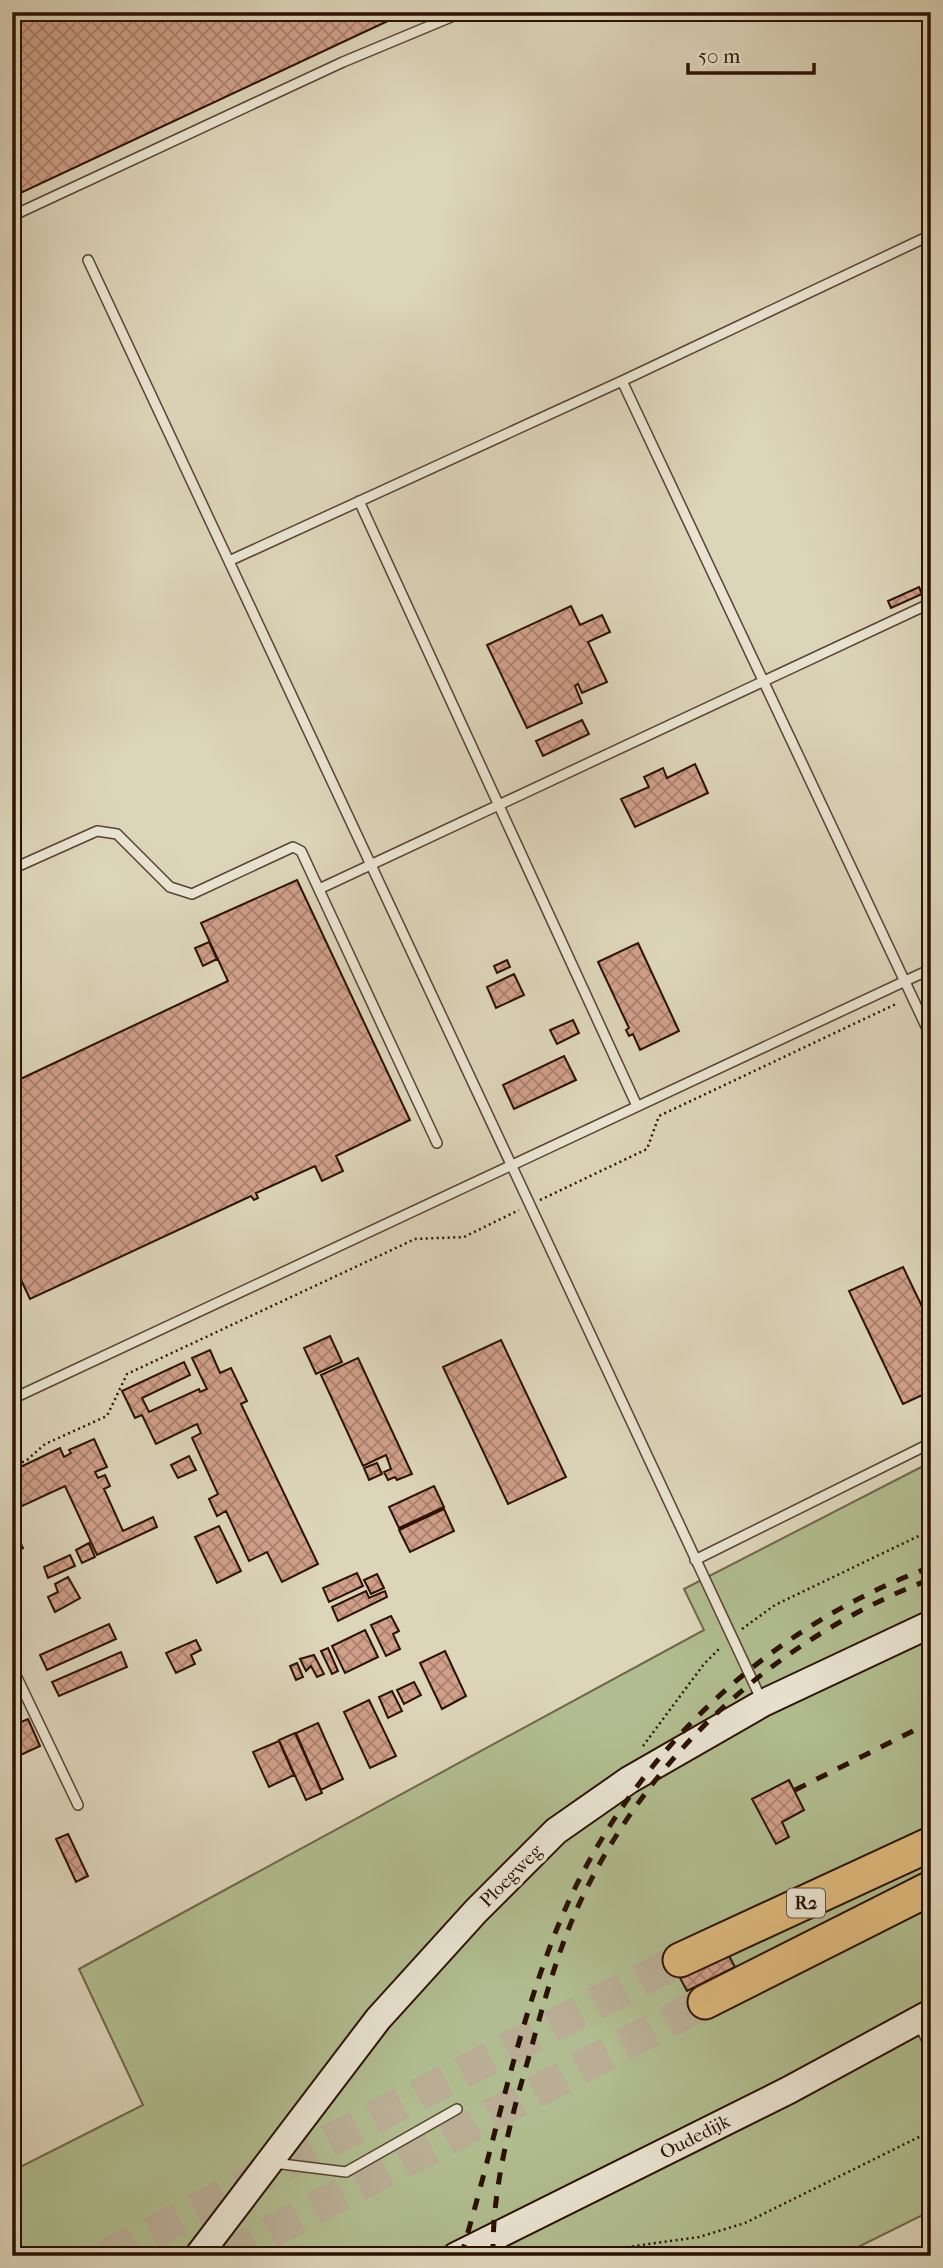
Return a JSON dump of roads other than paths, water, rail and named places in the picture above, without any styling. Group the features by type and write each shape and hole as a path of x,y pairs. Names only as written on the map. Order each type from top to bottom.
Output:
{"highway":[{"name":"R2","path":"680,1959 931,1844"},
{"name":"R2","path":"705,2002 931,1888"}],"street":[{"name":"Ploegweg","path":"198,2256 378,2019 420,1970 556,1831 620,1786 763,1703 931,1624"},
{"name":"Oudedijk","path":"456,2256 765,2102 924,2017"}],"lane":[{"path":"12,216 343,62 463,12"},
{"path":"229,561 622,381 931,235"},
{"path":"88,260 763,1703"},
{"path":"622,381 931,1037"},
{"path":"359,501 637,1106"},
{"path":"319,889 931,603"},
{"path":"12,869 97,831 106,830 117,834 170,887 192,894 293,847 301,851 437,1143"},
{"path":"12,1399 931,969"},
{"path":"695,1560 931,1443"},
{"path":"12,1667 78,1805"},
{"path":"924,2017 931,2049"},
{"path":"269,2162 345,2172 457,2109"}],"tunnel":[{"path":"106,2256 680,1960"},
{"path":"225,2256 705,2002"}],"railway":[{"path":"461,2256 515,2055 540,1975 582,1874 617,1815 657,1761 703,1711 754,1667 809,1627 868,1594 931,1567"},
{"path":"493,2256 496,2204 504,2153 550,1981 576,1911 605,1855 638,1803 677,1754 720,1710 768,1670 819,1635 874,1604 931,1579"},
{"path":"795,1790 931,1722"}]}
